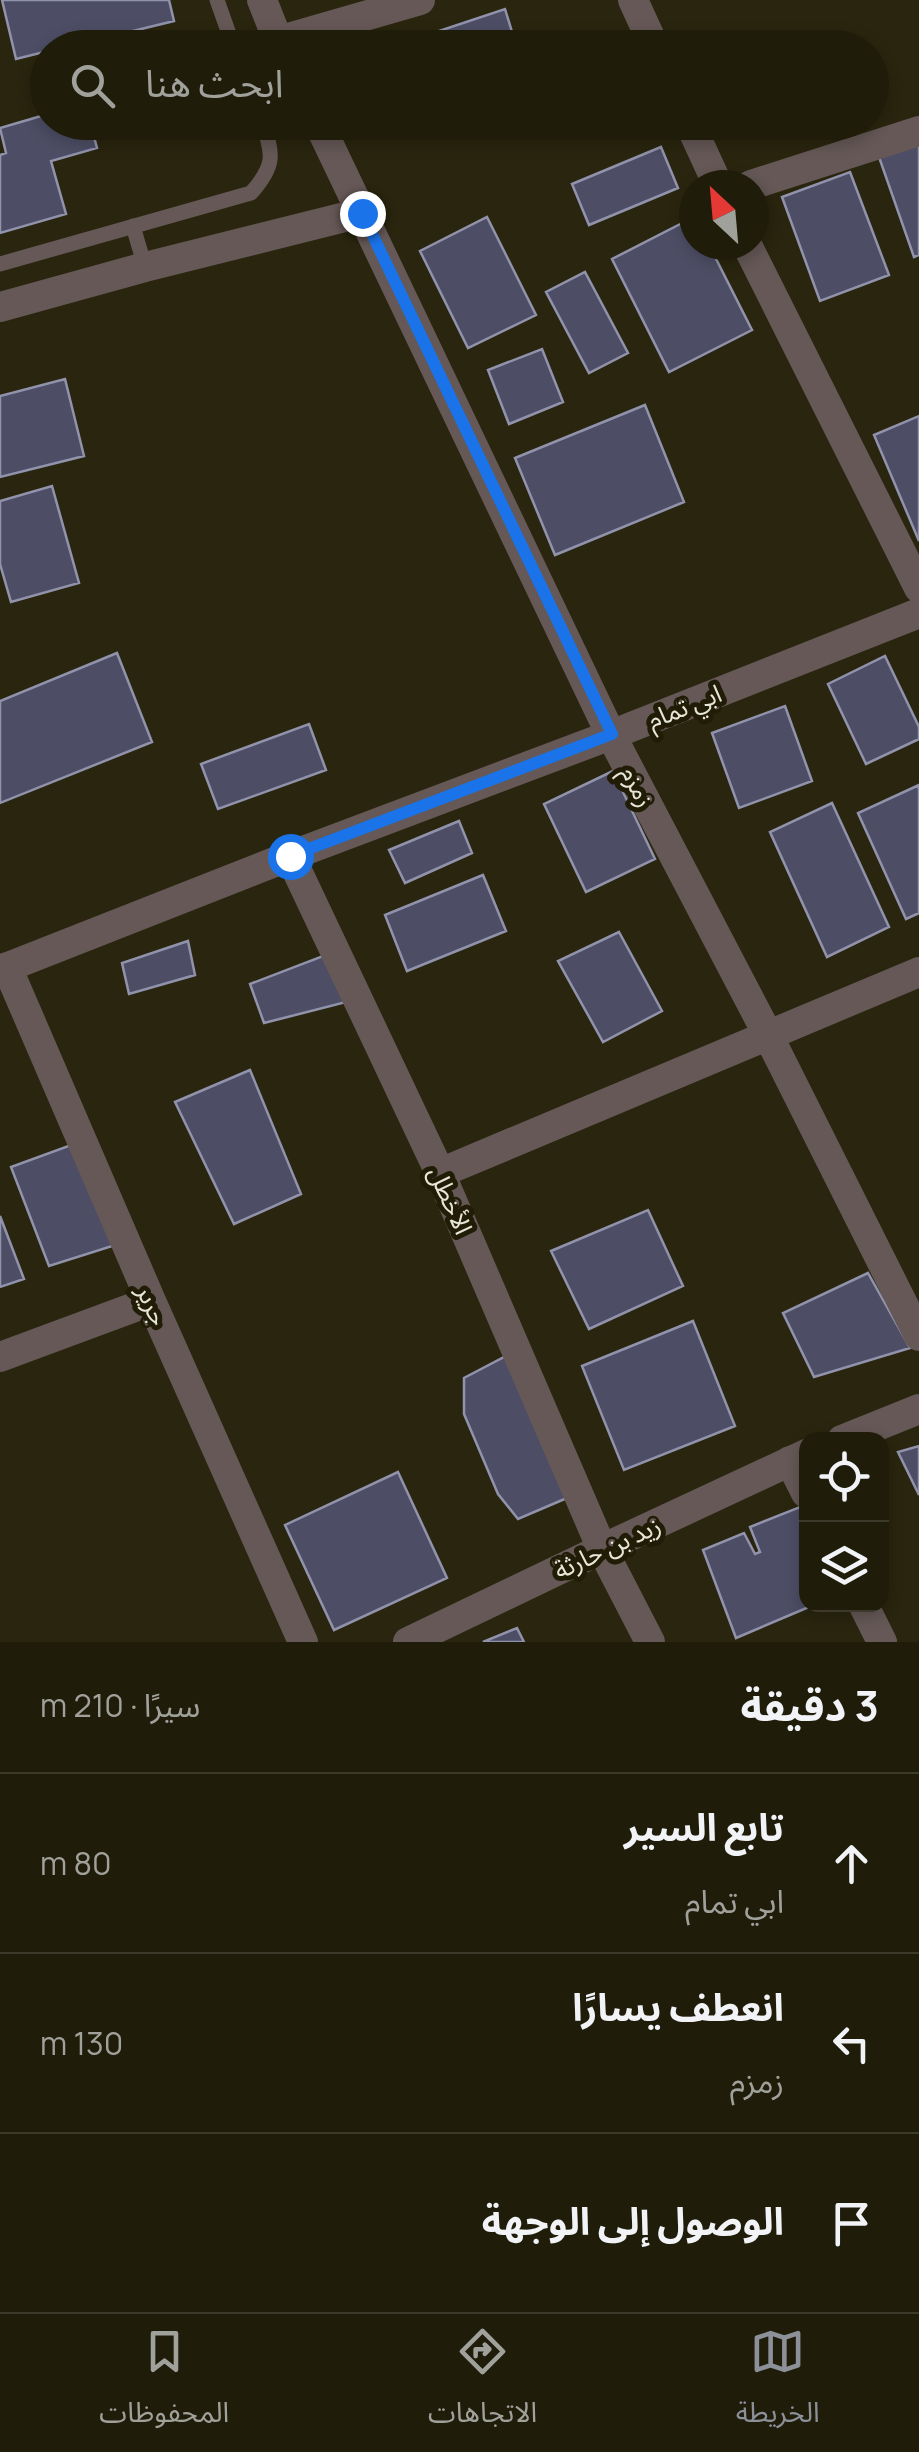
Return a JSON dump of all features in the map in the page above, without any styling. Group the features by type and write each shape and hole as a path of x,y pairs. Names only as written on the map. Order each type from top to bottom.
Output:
{"street":[{"path":"262,0 274,30"},
{"path":"325,30 420,0"},
{"path":"633,0 647,30"},
{"path":"769,179 919,131"},
{"name":"زمزم","path":"327,140 612,734 919,1336"},
{"path":"697,140 711,170"},
{"path":"0,307 362,213"},
{"path":"755,260 919,588"},
{"name":"ابي تمام","path":"3,968 919,613"},
{"name":"الأخطل","path":"290,856 440,1173 602,1548 650,1642"},
{"name":"جرير","path":"3,968 303,1642"},
{"path":"440,1173 919,972"},
{"path":"0,1357 150,1300"},
{"path":"862,1432 919,1409"},
{"name":"زيد بن حارثة","path":"408,1642 798,1457"},
{"path":"867,1612 882,1642"}],"lane":[{"path":"217,0 228,30"},
{"path":"0,264 251,192 265,177 273,152 269,140"},
{"path":"132,226 146,267"}],"building":[{"path":"2,0 169,0 174,21 137,30 30,30 30,56 16,59"},
{"path":"505,9 511,30 442,30"},
{"path":"30,119 30,140 95,140 97,148 51,161 66,214 0,233 0,155 6,153 0,128"},
{"path":"919,143 919,255 914,257 879,157"},
{"path":"661,147 678,188 589,225 572,184"},
{"path":"850,172 889,275 820,301 782,197"},
{"path":"487,217 536,315 468,348 420,251"},
{"path":"679,225 679,260 717,260 752,330 669,372 612,259"},
{"path":"585,272 628,353 589,373 546,292"},
{"path":"542,349 563,402 509,424 488,370"},
{"path":"65,379 84,456 0,477 0,396"},
{"path":"645,405 684,502 555,555 515,458"},
{"path":"919,416 919,541 874,435"},
{"path":"52,486 79,583 11,602 0,564 0,501"},
{"path":"117,653 152,742 0,803 0,701"},
{"path":"885,656 919,727 919,739 866,764 828,684"},
{"path":"785,706 812,781 739,808 712,733"},
{"path":"309,724 326,770 218,809 201,764"},
{"path":"613,771 655,859 586,892 544,804"},
{"path":"919,785 919,913 906,919 858,813"},
{"path":"832,803 889,927 827,957 770,832"},
{"path":"459,821 472,853 405,883 389,850"},
{"path":"483,875 506,931 407,971 385,915"},
{"path":"619,932 662,1011 603,1042 558,961"},
{"path":"188,941 195,975 129,994 122,963"},
{"path":"336,951 358,999 264,1023 250,984"},
{"path":"250,1070 301,1194 234,1224 175,1102"},
{"path":"82,1141 125,1242 49,1266 11,1167"},
{"path":"648,1210 683,1286 589,1329 551,1251"},
{"path":"0,1216 24,1279 0,1287"},
{"path":"868,1273 910,1348 814,1377 783,1313"},
{"path":"693,1321 735,1426 624,1470 582,1366"},
{"path":"506,1356 567,1498 518,1519 498,1494 464,1414 464,1378"},
{"path":"919,1446 919,1495 898,1452"},
{"path":"398,1472 447,1578 334,1630 285,1525"},
{"path":"799,1507 799,1611 736,1638 703,1550 744,1533 755,1554 760,1552 750,1527"},
{"path":"517,1628 524,1642 483,1642"}],"route":[{"path":"290,856 612,734 362,213"}]}
